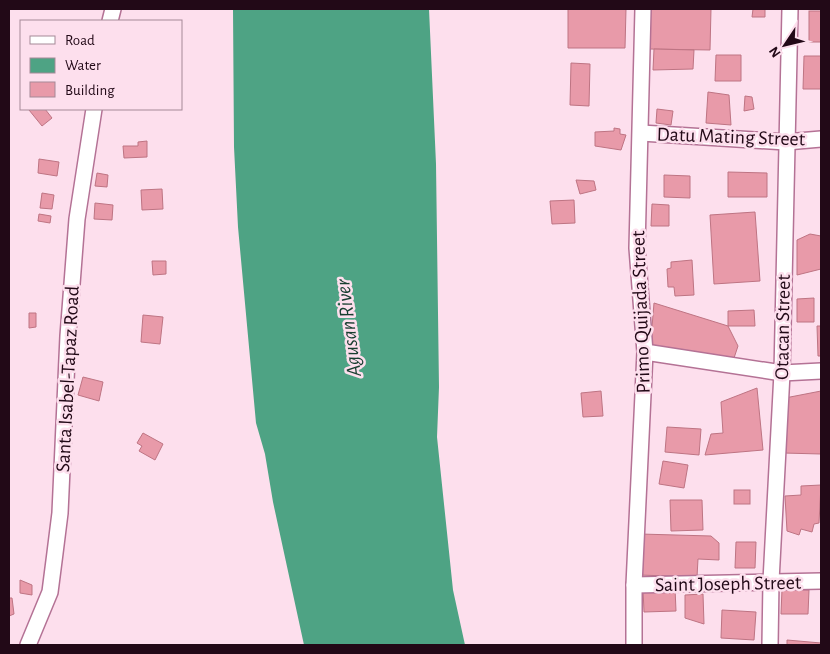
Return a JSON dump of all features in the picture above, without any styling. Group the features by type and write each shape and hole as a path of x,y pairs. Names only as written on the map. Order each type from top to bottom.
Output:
{"street":[{"name":"Primo Quijada Street","path":"634,645 634,585 645,352 636,248 641,133 643,9"},
{"name":"Otacan Street","path":"770,645 771,581 782,373 790,9"},
{"name":"Santa Isabel-Tapaz Road","path":"28,645 50,592 59,521 68,336 77,219 94,110"},
{"name":"Datu Mating Street","path":"641,133 786,142 821,140"},
{"path":"645,352 782,373 821,371"},
{"name":"Saint Joseph Street","path":"634,585 821,581"}],"water":[{"name":"Agusan River","path":"233,9 429,9 436,164 439,387 437,437 453,590 465,645 304,645 273,502 265,454 256,423 238,227 234,147"}],"building":[{"path":"568,9 626,9 625,48 568,48"},
{"path":"650,9 711,9 710,50 649,49"},
{"path":"753,9 765,9 765,17 752,17"},
{"path":"809,11 821,11 821,42 809,42"},
{"path":"654,49 694,50 693,69 653,70"},
{"path":"716,55 741,55 741,81 715,81"},
{"path":"804,56 821,56 821,89 803,89"},
{"path":"571,63 590,64 589,106 570,105"},
{"path":"708,92 729,95 731,125 706,123"},
{"path":"745,96 752,97 754,109 744,111"},
{"path":"657,109 673,111 671,125 656,123"},
{"path":"29,110 46,110 52,118 42,126"},
{"path":"614,128 620,129 620,134 626,135 621,150 595,146 595,132 614,131"},
{"path":"147,141 147,157 124,158 123,146 138,146 138,142"},
{"path":"39,159 59,162 57,176 38,173"},
{"path":"728,172 767,173 767,197 728,197"},
{"path":"97,173 108,175 107,187 95,186"},
{"path":"664,175 690,176 690,198 664,197"},
{"path":"576,180 594,181 596,190 580,194"},
{"path":"162,189 163,209 142,210 141,190"},
{"path":"42,193 54,195 52,209 40,208"},
{"path":"574,200 575,223 552,224 550,201"},
{"path":"95,203 113,205 112,220 94,219"},
{"path":"652,204 669,205 669,226 651,226"},
{"path":"755,212 760,281 714,284 710,215"},
{"path":"39,214 51,216 50,223 38,221"},
{"path":"810,234 821,236 821,269 797,275 797,240"},
{"path":"692,260 694,295 675,296 674,287 668,287 667,269 671,268 671,262"},
{"path":"152,261 166,261 166,274 153,275"},
{"path":"814,298 814,322 797,322 797,299"},
{"path":"654,303 728,326 738,346 734,358 650,351"},
{"path":"754,310 755,326 728,326 728,311"},
{"path":"29,313 36,313 36,327 29,328"},
{"path":"143,315 163,317 160,344 141,342"},
{"path":"817,326 821,326 821,356 818,356"},
{"path":"83,377 103,382 99,401 78,395"},
{"path":"757,388 763,450 705,455 711,434 723,433 721,402"},
{"path":"601,391 603,416 583,417 581,393"},
{"path":"821,391 821,454 783,453 785,398"},
{"path":"667,427 701,429 699,455 665,452"},
{"path":"143,433 163,444 155,460 139,451 142,446 137,443"},
{"path":"663,461 688,465 684,488 659,484"},
{"path":"821,485 819,523 814,524 812,532 801,529 799,535 787,531 785,496 801,495 801,486"},
{"path":"734,490 750,490 750,504 734,504"},
{"path":"670,500 702,500 703,530 671,531"},
{"path":"640,534 711,536 719,543 719,560 698,559 697,577 639,575"},
{"path":"736,542 756,542 755,568 735,568"},
{"path":"20,580 32,585 32,595 20,593"},
{"path":"675,588 676,611 644,612 643,589"},
{"path":"782,589 809,590 808,614 781,614"},
{"path":"703,594 704,624 685,618 685,595"},
{"path":"9,598 12,598 14,614 9,616"},
{"path":"722,610 756,612 754,640 721,638"},
{"path":"787,640 821,643 821,645 787,645"}]}
